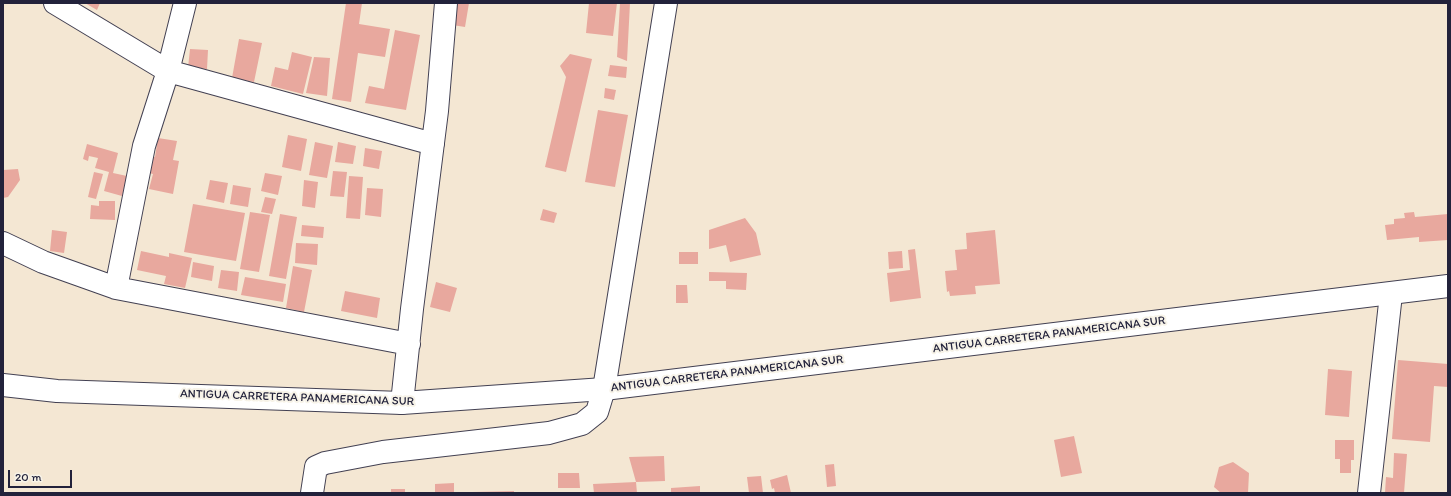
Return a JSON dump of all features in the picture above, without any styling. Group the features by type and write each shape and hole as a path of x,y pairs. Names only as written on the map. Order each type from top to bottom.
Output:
{"main road":[{"path":"55,3 168,71 433,144"},
{"path":"116,288 144,146 168,71 185,3"},
{"path":"402,403 433,144 446,3"},
{"path":"312,493 316,467 325,462 383,452 548,433 582,424 596,412 604,389 666,3"},
{"path":"3,242 43,262 116,288 408,344"},
{"name":"ANTIGUA CARRETERA PANAMERICANA SUR","path":"3,385 57,391 402,403 604,389 1448,286"},
{"path":"1369,493 1391,294"}],"building":[{"path":"85,3 100,3 97,10"},
{"path":"346,3 362,3 359,24 390,29 385,57 358,53 351,102 332,99"},
{"path":"450,3 469,3 465,27 446,24"},
{"path":"589,3 617,3 613,36 586,33"},
{"path":"620,3 630,3 627,61 617,57"},
{"path":"395,30 420,35 406,110 365,103 369,86 384,89"},
{"path":"239,39 262,43 254,82 232,78"},
{"path":"190,49 208,50 207,69 188,68"},
{"path":"292,52 312,57 303,94 271,86 275,67 288,70"},
{"path":"570,54 592,59 566,172 545,167 566,77 560,66"},
{"path":"314,57 330,58 327,96 306,93"},
{"path":"610,65 627,67 626,78 608,76"},
{"path":"605,88 616,90 614,100 604,98"},
{"path":"598,110 628,115 615,187 585,182"},
{"path":"288,135 307,139 301,171 282,167"},
{"path":"158,138 177,141 173,160 179,161 173,194 149,189 153,174 145,172 148,155 155,157"},
{"path":"315,142 333,146 327,178 309,175"},
{"path":"338,142 356,146 353,164 335,162"},
{"path":"87,144 118,153 113,173 127,176 122,196 104,191 109,172 95,168 98,158 89,156 88,161 83,159"},
{"path":"365,148 382,151 379,169 363,166"},
{"path":"18,169 20,180 8,197 3,198 3,170"},
{"path":"333,171 347,172 344,197 330,196"},
{"path":"94,172 103,174 96,199 88,197"},
{"path":"265,173 282,176 278,195 261,191"},
{"path":"349,176 363,177 360,219 346,218"},
{"path":"210,180 228,183 224,203 206,199"},
{"path":"304,180 318,182 315,208 302,206"},
{"path":"233,185 251,188 248,207 230,204"},
{"path":"367,188 383,189 381,217 365,215"},
{"path":"265,197 276,199 272,214 261,212"},
{"path":"99,201 115,201 115,220 90,219 91,205 99,206"},
{"path":"193,204 245,213 236,261 184,252"},
{"path":"543,209 557,213 554,223 540,220"},
{"path":"250,212 270,215 259,272 240,269"},
{"path":"1414,212 1415,217 1448,214 1448,240 1419,242 1419,237 1387,240 1385,225 1394,224 1394,219 1405,218 1404,213"},
{"path":"280,214 297,217 286,279 269,276"},
{"path":"745,218 756,233 761,255 730,262 726,245 709,249 709,230"},
{"path":"302,225 324,227 323,238 301,236"},
{"path":"52,230 67,232 64,253 50,251"},
{"path":"995,230 1000,284 975,286 976,294 950,296 949,291 947,292 945,271 957,270 955,250 967,249 966,233"},
{"path":"296,243 318,244 317,265 295,263"},
{"path":"915,249 921,298 890,302 887,273 910,270 908,250"},
{"path":"141,251 169,257 169,253 192,258 185,288 164,284 166,276 137,270"},
{"path":"902,251 903,268 889,269 888,252"},
{"path":"679,252 698,252 698,264 679,264"},
{"path":"193,262 214,266 212,281 191,277"},
{"path":"293,266 312,270 304,312 286,308"},
{"path":"221,270 239,272 237,291 218,288"},
{"path":"709,272 747,273 746,290 726,289 726,281 709,281"},
{"path":"245,277 286,284 283,302 241,295"},
{"path":"436,282 457,288 450,312 430,307"},
{"path":"676,285 687,285 688,303 676,303"},
{"path":"345,291 380,298 377,318 341,311"},
{"path":"1398,360 1448,364 1448,387 1434,386 1430,442 1392,439"},
{"path":"1328,369 1352,371 1349,417 1325,415"},
{"path":"1074,436 1082,473 1061,477 1054,440"},
{"path":"1335,440 1354,440 1354,460 1351,460 1351,473 1340,473 1340,459 1335,459"},
{"path":"1394,453 1407,454 1404,493 1385,493 1386,477 1393,478"},
{"path":"664,456 665,481 636,482 629,457"},
{"path":"1233,462 1249,473 1248,493 1221,493 1214,487 1219,467"},
{"path":"834,464 836,486 827,487 825,465"},
{"path":"558,473 579,473 580,488 558,488"},
{"path":"787,475 791,493 775,493 774,488 772,489 770,480"},
{"path":"761,476 763,493 749,493 747,477"},
{"path":"636,482 637,493 594,493 593,484"},
{"path":"454,483 454,493 435,493 435,484"},
{"path":"700,486 700,493 671,493 671,488"},
{"path":"391,489 405,489 405,493 391,493"},
{"path":"514,491 514,493 472,493 472,492"}]}
